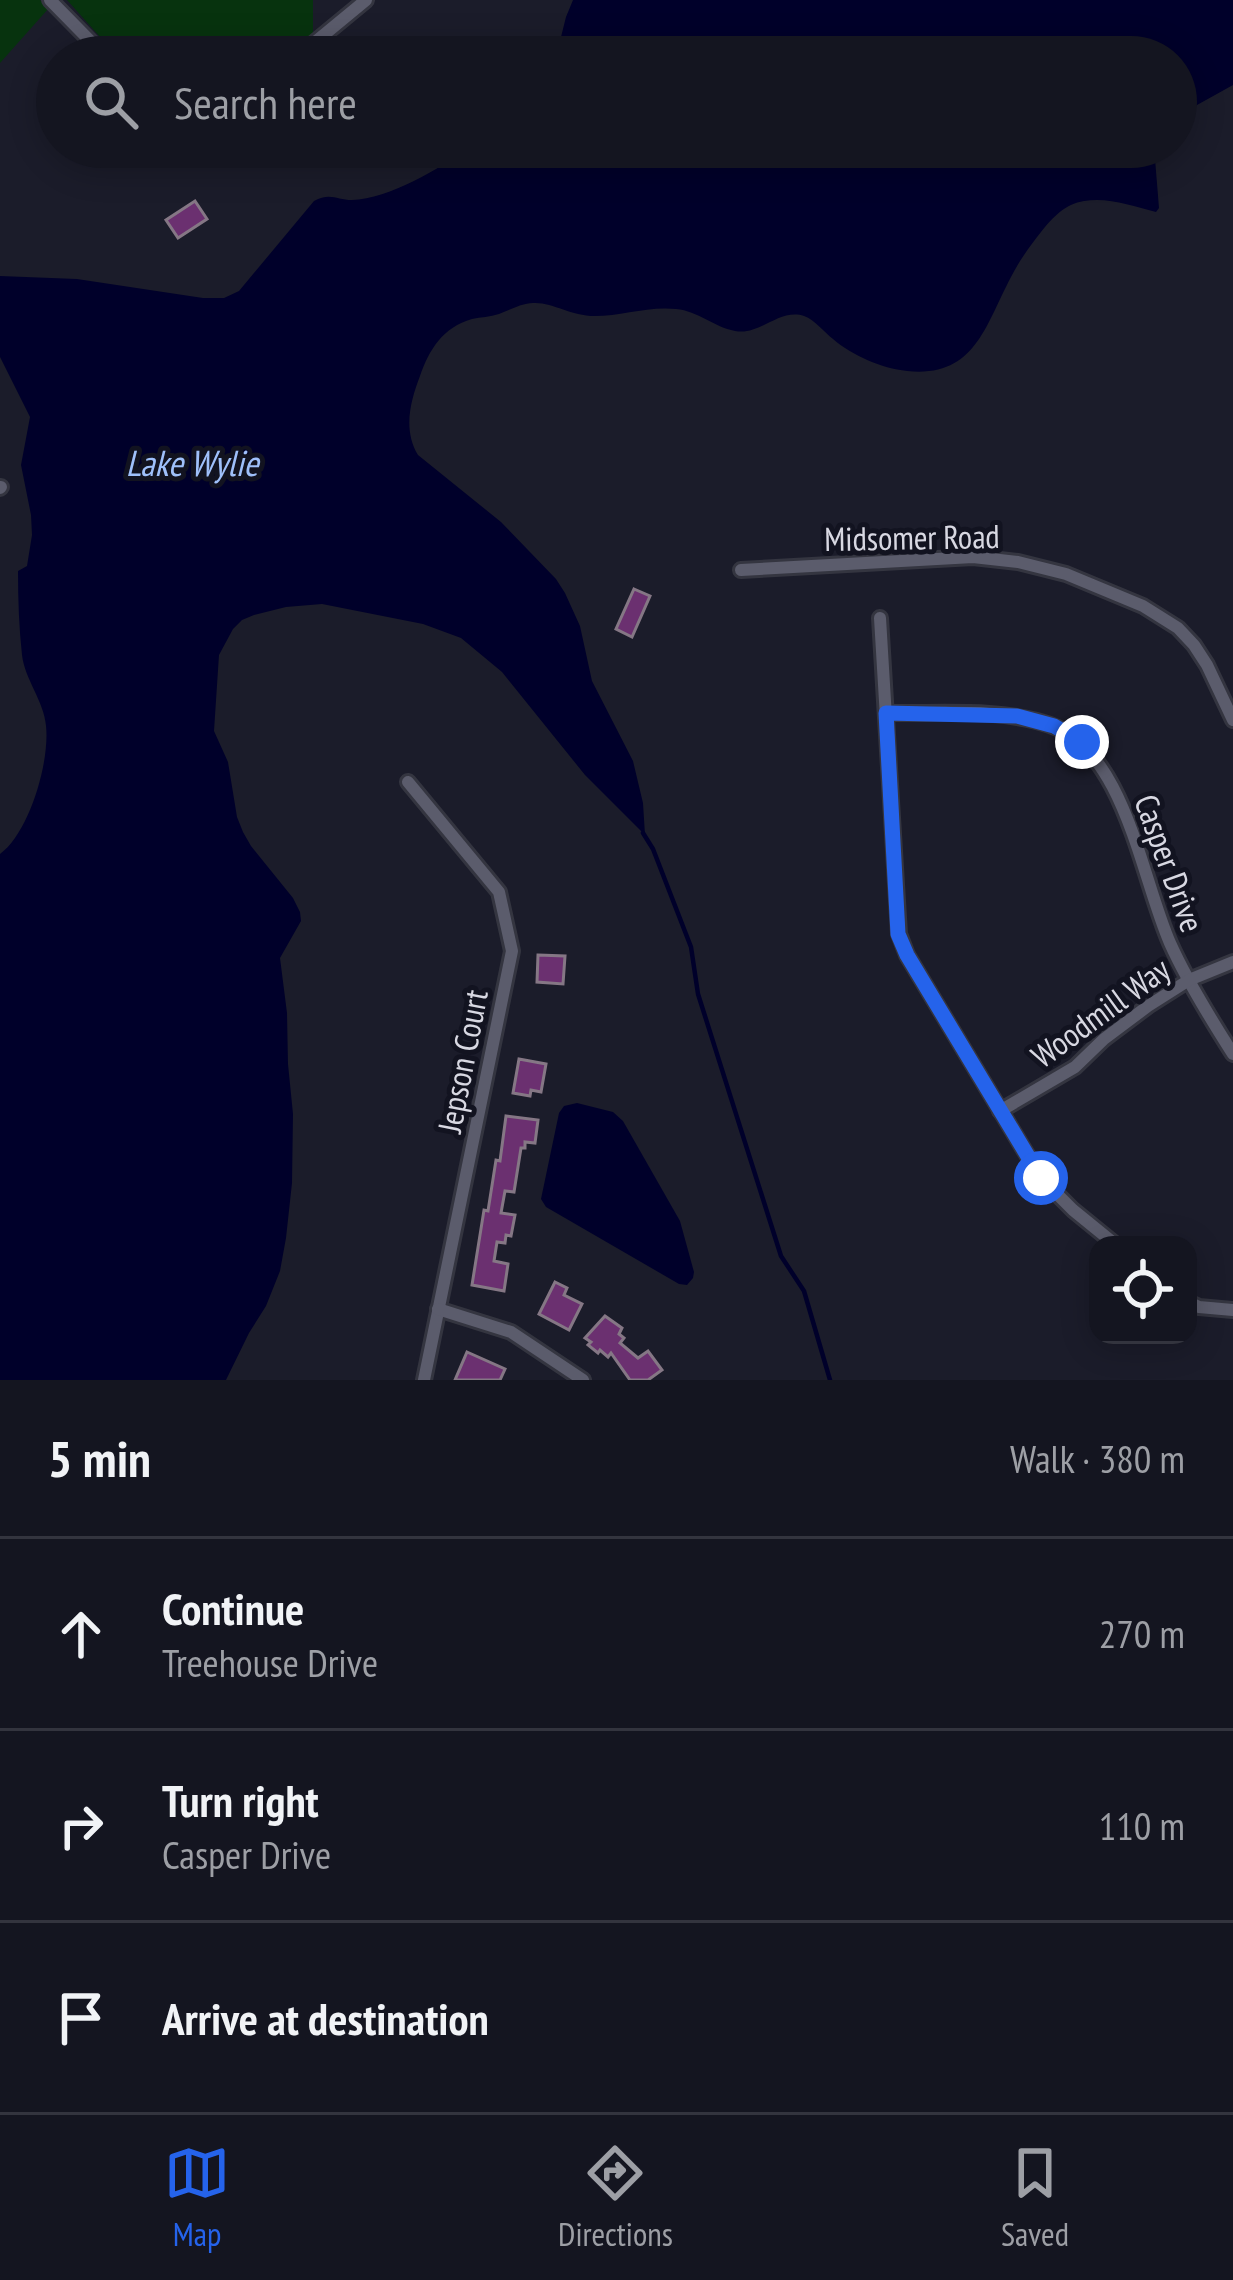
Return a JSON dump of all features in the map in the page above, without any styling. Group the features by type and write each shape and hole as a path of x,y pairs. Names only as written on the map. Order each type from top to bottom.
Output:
{"street":[{"path":"50,0 85,36"},
{"path":"322,36 366,0"},
{"name":"Midsomer Road","path":"740,570 973,557 1066,574 1143,605 1178,628 1207,665 1233,720"},
{"path":"880,617 898,934 1041,1178 1105,1236"},
{"name":"Casper Drive","path":"886,713 1017,716 1054,726 1082,742 1113,785 1169,942 1233,1054"},
{"name":"Jepson Court","path":"408,782 499,892 512,951 424,1380"},
{"name":"Woodmill Way","path":"1000,1111 1075,1067 1104,1039 1190,980 1233,962"},
{"path":"1197,1306 1233,1310"},
{"path":"438,1309 512,1332 583,1380"}],"green space":[{"path":"0,0 40,0 49,8 0,63"},
{"path":"67,0 313,0 311,36 99,36"}],"water":[{"path":"573,0 1233,0 1233,85 1197,105 1197,36 561,36"},
{"name":"Lake Wylie","path":"437,168 1156,168 1159,208 1156,212 1093,200 1065,208 1021,259 975,345 948,366 930,371 907,371 868,360 808,318 795,315 744,331 676,309 595,316 533,303 472,319 445,334 428,357 413,396 409,426 413,445 418,455 501,522 565,593 580,626 592,681 633,761 645,835 585,775 502,672 461,638 423,624 322,604 286,607 242,620 219,655 214,731 228,762 243,832 293,898 301,921 280,958 293,1114 292,1183 280,1271 226,1380 0,1380 0,854 28,814 41,777 46,741 45,717 24,664 19,614 18,571 27,566 32,535 21,465 30,417 0,357 0,276 77,279 224,298 239,291 314,201 367,198"},
{"path":"577,1103 613,1112 623,1121 680,1221 694,1272 687,1285 546,1207 541,1199 559,1113 564,1106"}],"building":[{"path":"195,201 207,219 178,238 166,220"},
{"path":"634,589 650,596 632,637 616,629"},
{"path":"538,955 565,956 563,984 537,982"},
{"path":"519,1059 546,1064 541,1092 531,1090 530,1096 513,1093"},
{"path":"506,1116 538,1120 535,1143 525,1142 521,1148 514,1192 505,1191 501,1213 515,1215 511,1236 506,1235 505,1243 497,1242 494,1261 508,1264 504,1291 472,1285"},
{"path":"555,1282 567,1288 564,1295 582,1304 569,1330 539,1314"},
{"path":"605,1316 622,1328 620,1343 638,1358 648,1351 662,1370 648,1380 630,1380 611,1353 608,1357 588,1345 591,1342 585,1338"},
{"path":"467,1352 505,1369 500,1380 455,1380"}],"waterway":[{"path":"643,833 691,947 698,994 781,1256 804,1291 830,1380"}],"route":[{"path":"1041,1178 898,934 886,713 1017,716 1054,726 1082,742"}]}
